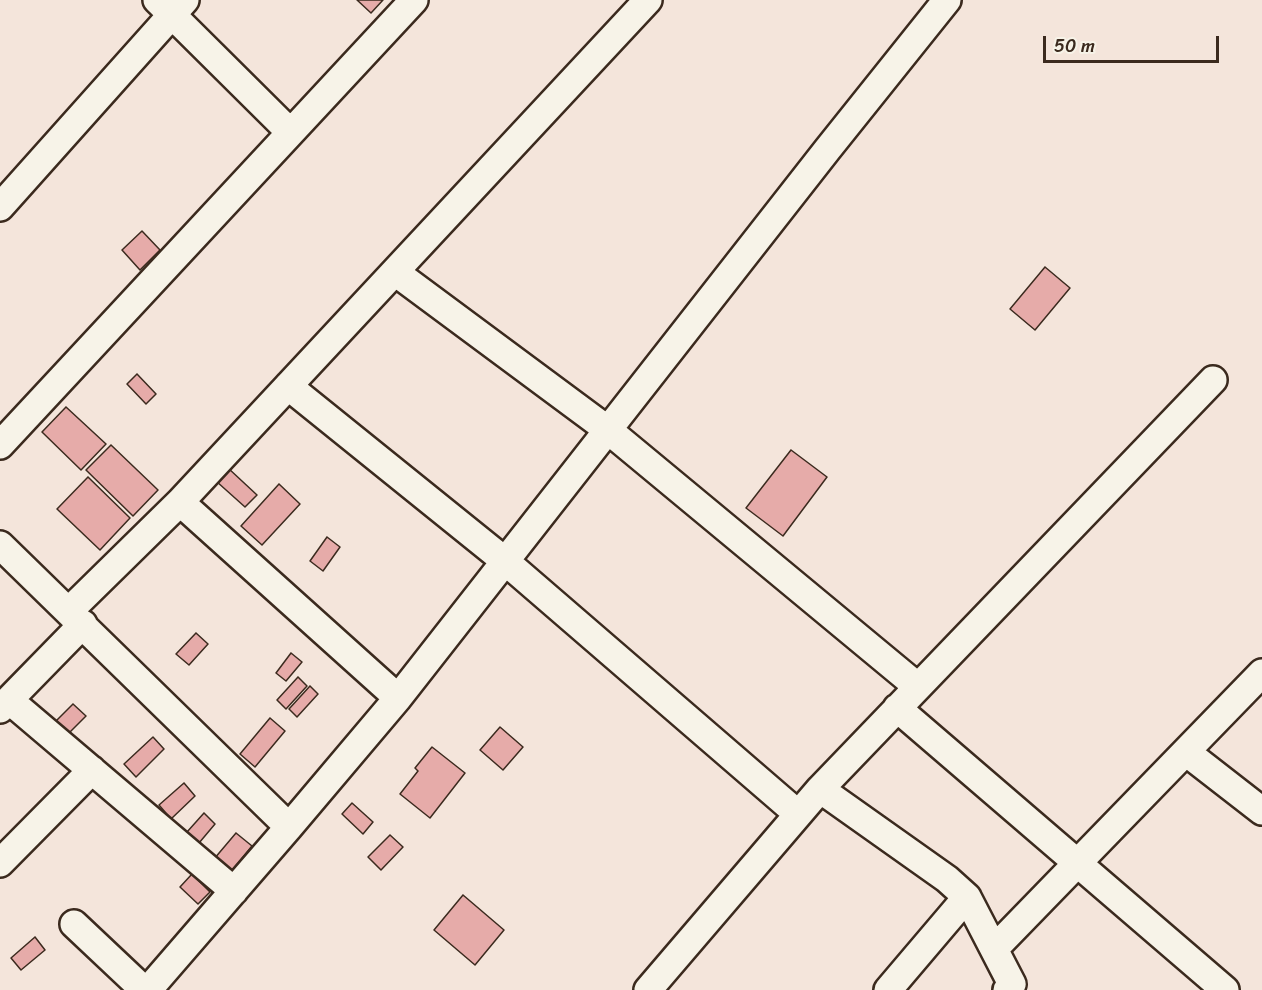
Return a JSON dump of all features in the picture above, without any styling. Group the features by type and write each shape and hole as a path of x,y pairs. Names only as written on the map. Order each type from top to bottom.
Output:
{"street":[{"path":"0,444 414,0"},
{"path":"74,924 146,990 234,891 398,698 947,0"},
{"path":"234,891 92,771 4,705 76,618 180,502 644,1"},
{"path":"0,207 171,4 290,132"},
{"path":"394,272 608,430 918,687"},
{"path":"648,990 820,789 1213,380"},
{"path":"288,386 505,561 798,814"},
{"path":"180,502 398,698"},
{"path":"4,556 76,618 289,827"},
{"path":"994,949 1262,673"},
{"path":"897,708 1225,990"},
{"path":"1186,752 1262,811"},
{"path":"0,863 92,771"},
{"path":"820,789 947,879 968,897 1012,984 1007,990"},
{"path":"888,990 968,897"}],"building":[{"path":"357,0 383,0 371,13"},
{"path":"142,231 160,250 140,270 122,250"},
{"path":"1045,267 1070,288 1035,330 1010,309"},
{"path":"137,374 156,394 146,404 127,384"},
{"path":"66,407 106,444 81,470 42,432"},
{"path":"111,445 158,490 133,516 86,470"},
{"path":"791,450 827,477 783,536 746,508"},
{"path":"228,468 257,495 245,507 216,481"},
{"path":"88,477 130,518 100,550 57,509"},
{"path":"279,484 300,504 262,545 241,526"},
{"path":"327,537 340,547 323,571 310,561"},
{"path":"196,633 208,644 189,665 176,654"},
{"path":"291,653 302,662 286,681 276,673"},
{"path":"298,677 307,686 286,709 277,700"},
{"path":"310,686 318,694 297,717 289,709"},
{"path":"73,704 86,716 67,735 55,722"},
{"path":"270,718 285,731 255,767 240,754"},
{"path":"500,727 523,747 503,770 480,750"},
{"path":"153,737 164,749 136,777 124,764"},
{"path":"432,747 465,773 430,818 400,794 418,771 415,768"},
{"path":"184,783 195,796 171,819 159,805"},
{"path":"352,803 373,822 363,834 342,814"},
{"path":"204,813 215,824 199,843 187,832"},
{"path":"236,833 252,846 230,873 214,859"},
{"path":"390,835 403,847 381,870 368,857"},
{"path":"192,874 210,892 198,904 180,887"},
{"path":"463,895 504,930 475,965 434,930"},
{"path":"35,937 45,950 21,970 11,958"}]}
